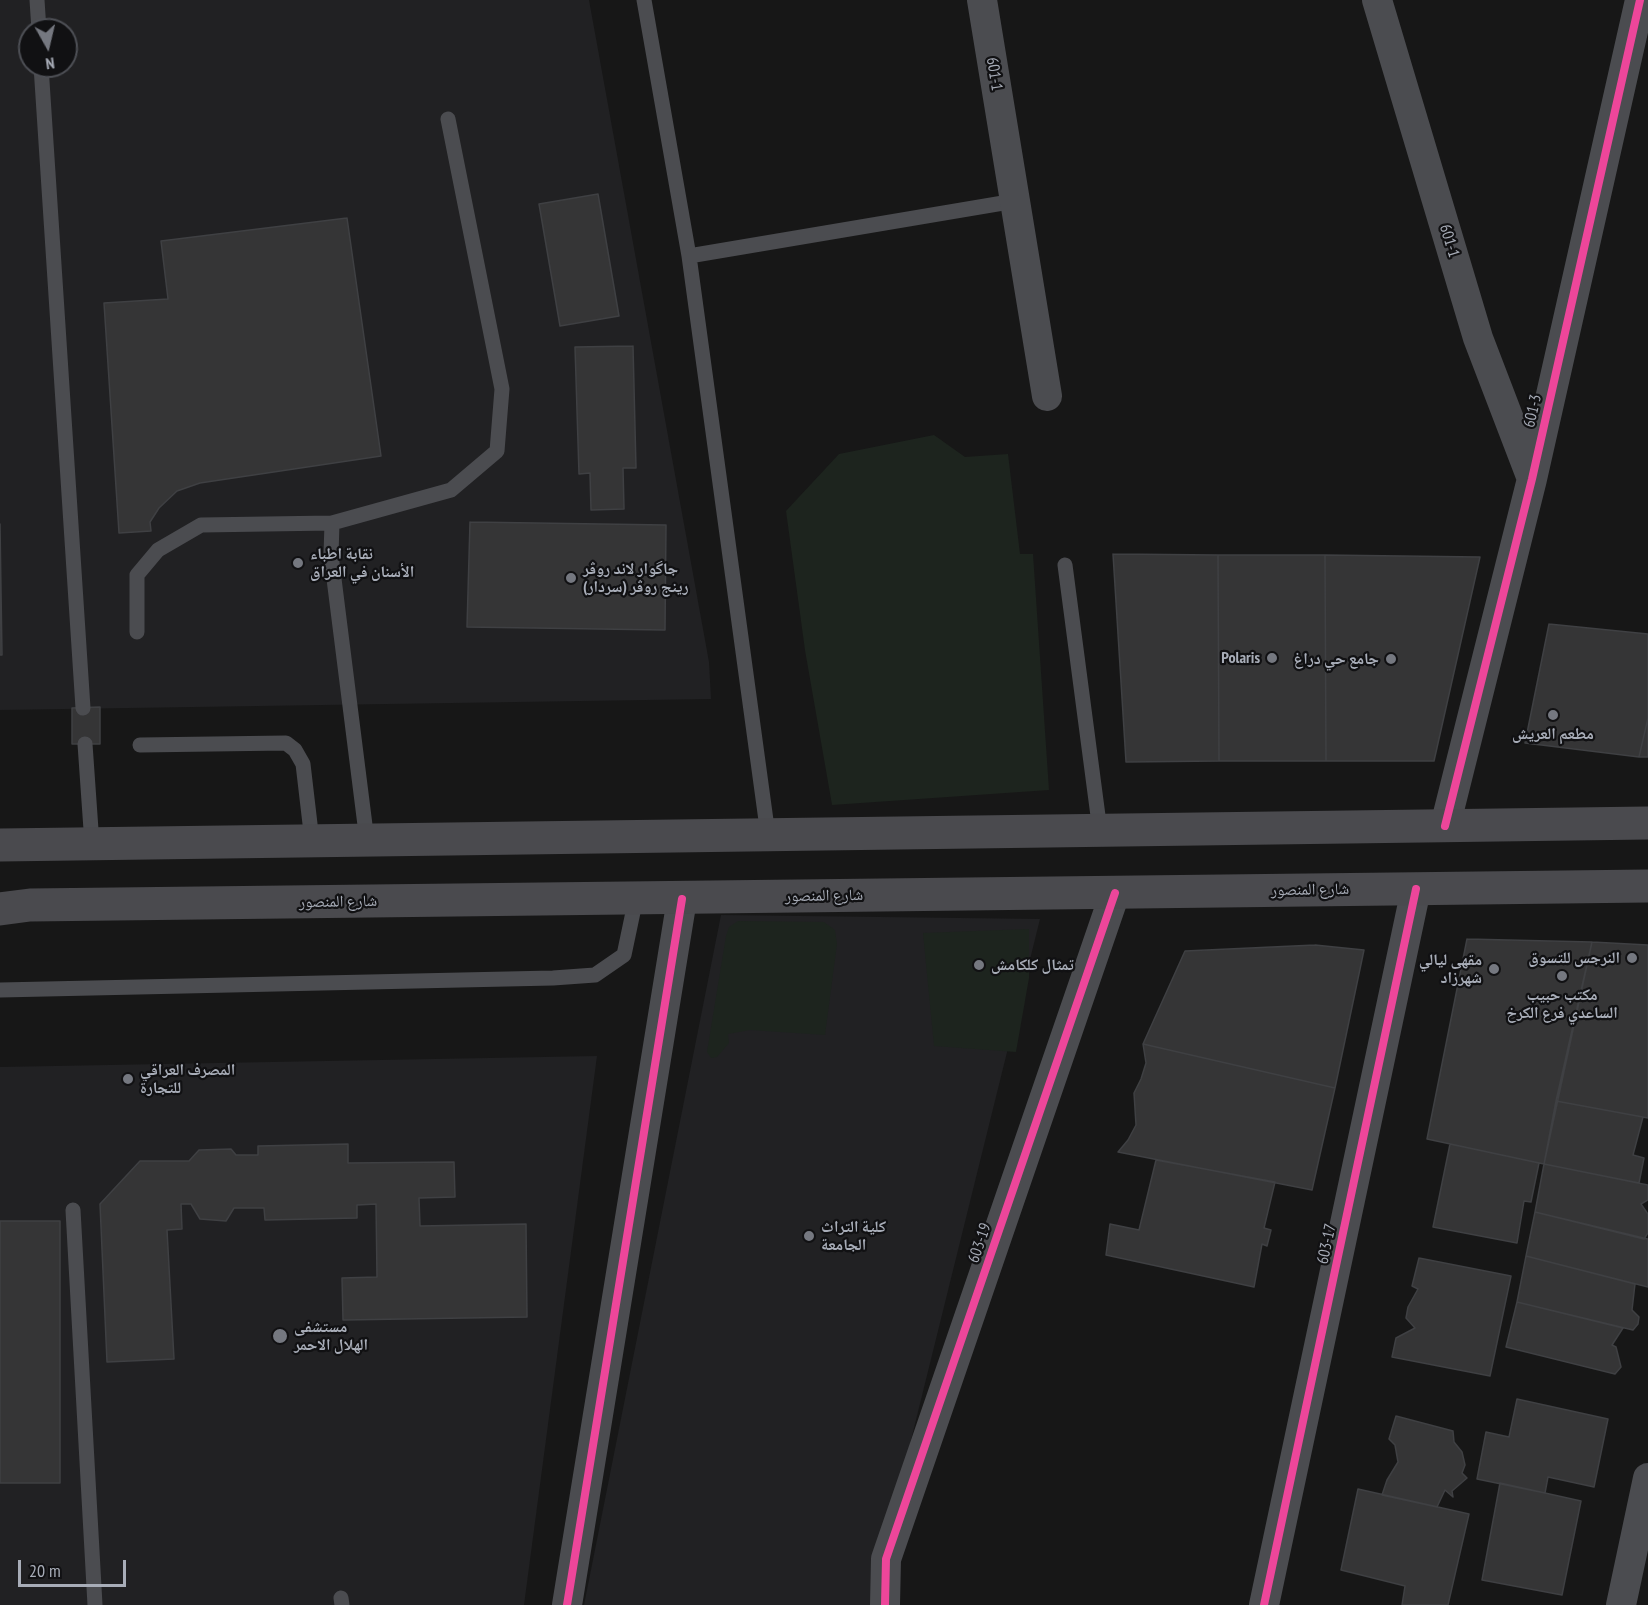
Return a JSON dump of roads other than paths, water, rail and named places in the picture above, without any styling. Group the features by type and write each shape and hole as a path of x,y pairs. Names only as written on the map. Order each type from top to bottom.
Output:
{"main road":[{"path":"0,845 1648,823"},
{"name":"شارع المنصور","path":"0,909 30,905 1648,886"}],"street":[{"name":"601-1","path":"982,0 1047,396"},
{"name":"601-1","path":"1377,0 1478,338 1532,479"},
{"name":"601-3","path":"1445,826 1532,479 1640,0"},
{"name":"603-17","path":"1264,1605 1416,889"},
{"name":"603-19","path":"885,1605 886,1559 1115,893"},
{"path":"567,1605 682,899"},
{"path":"1621,1605 1648,1478"}],"lane":[{"path":"37,0 38,18"},
{"path":"644,0 689,256 768,836"},
{"path":"42,78 83,708"},
{"path":"138,632 137,575 158,550 201,525 332,523 451,490 497,451 502,389 448,120"},
{"path":"689,256 1015,201"},
{"path":"332,523 331,555 367,841"},
{"path":"1065,565 1100,831"},
{"path":"140,745 286,743 295,750 303,764 312,841"},
{"path":"85,744 92,844"},
{"path":"0,990 553,978 596,975 624,955 636,898"},
{"path":"73,1210 95,1605"}],"place":[{"name":"نقابة اطباء الأسنان في العراق","path":"298,563"},
{"name":"جاگوار لاند روڤر رينج روڤر (سردار)","path":"571,578"},
{"name":"Polaris","path":"1272,658"},
{"name":"جامع حي دراغ","path":"1391,659"},
{"name":"مطعم العريش","path":"1553,715"},
{"name":"النرجس للتسوق","path":"1632,958"},
{"name":"تمثال كلكامش","path":"979,965"},
{"name":"مقهى ليالي شهرزاد","path":"1494,969"},
{"name":"مكتب حبيب الساعدي فرع الكرخ","path":"1562,976"},
{"name":"المصرف العراقي للتجارة","path":"128,1079"},
{"name":"كلية التراث الجامعة","path":"809,1236"},
{"name":"مستشفى الهلال الاحمر","path":"280,1336"}]}
